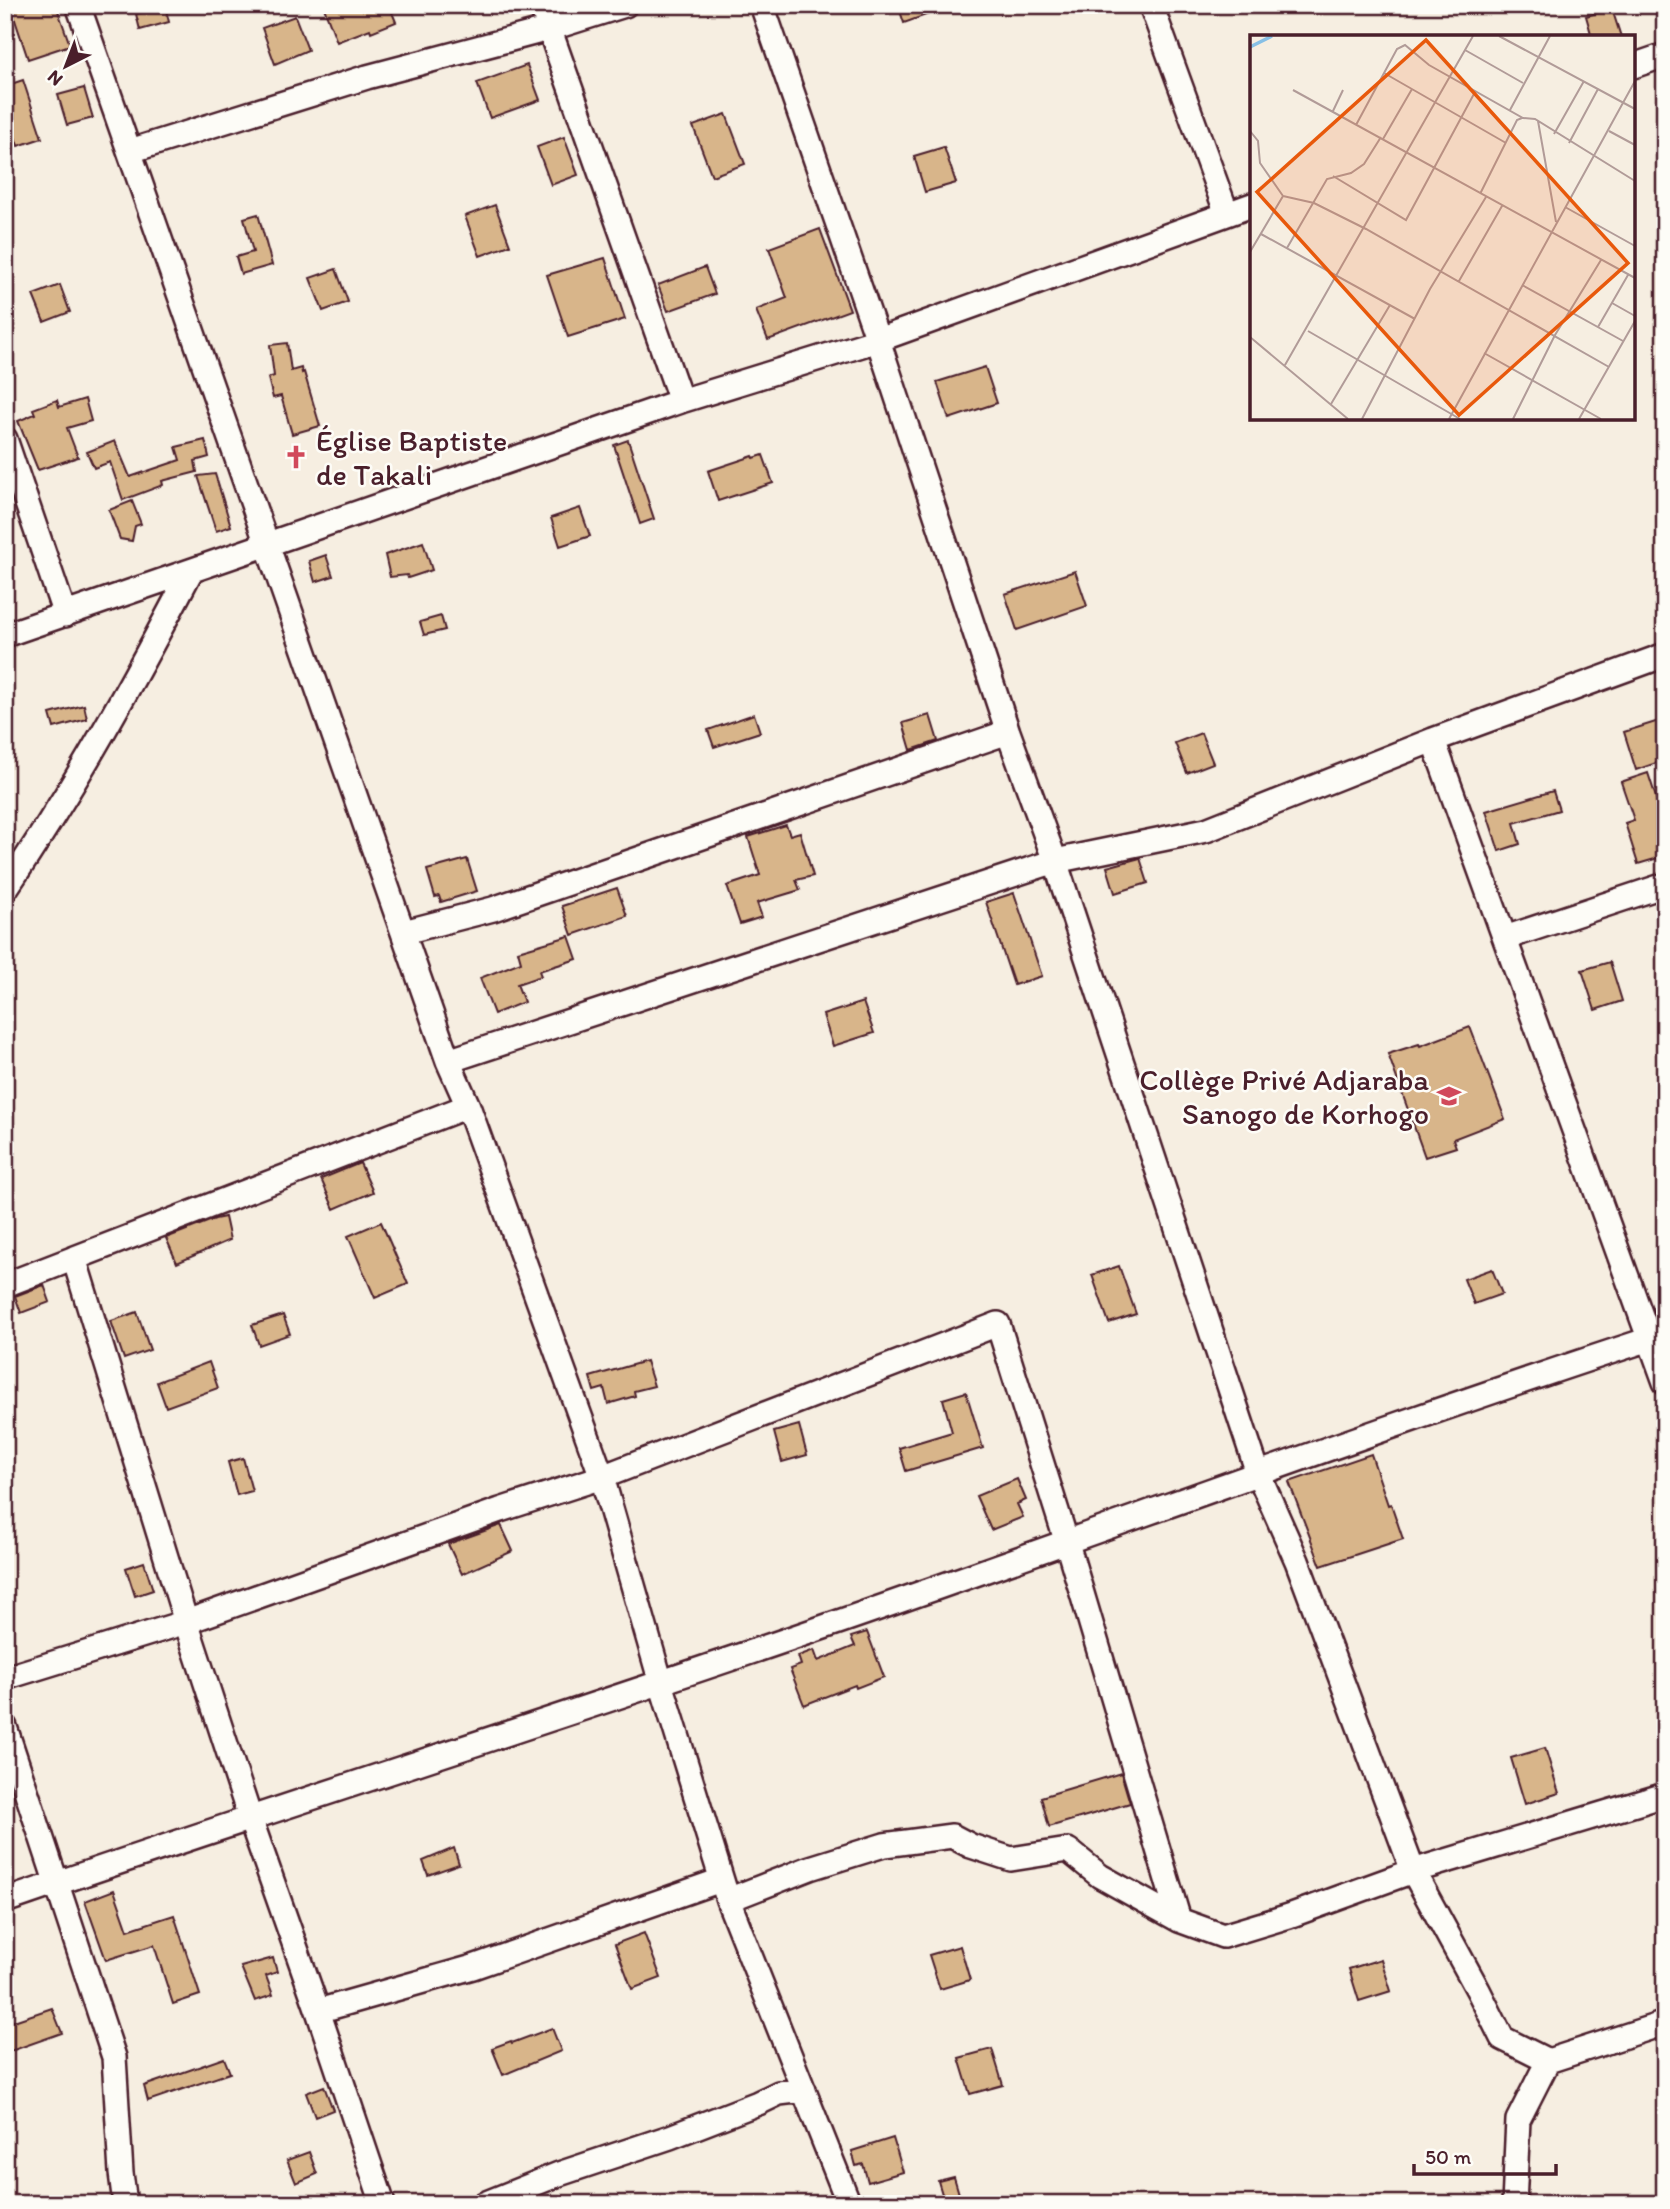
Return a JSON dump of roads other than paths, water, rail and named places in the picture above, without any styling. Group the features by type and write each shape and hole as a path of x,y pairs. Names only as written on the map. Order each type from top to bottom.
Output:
{"street":[{"path":"78,5 448,1061 468,1106 602,1477 661,1683 725,1890 849,2204"},
{"path":"541,5 681,401"},
{"path":"130,151 367,77 549,29 625,5"},
{"path":"762,5 878,340 1008,732 1055,861 1258,1473 1297,1561 1413,1871 1502,2038 1548,2061"},
{"path":"1150,5 1227,214"},
{"path":"1635,65 1665,55"},
{"path":"5,635 681,401 878,340 1250,206"},
{"path":"5,439 65,615"},
{"path":"5,890 47,828 131,686 191,571"},
{"path":"448,1061 1055,861 1206,830 1433,740 1665,655"},
{"path":"404,932 492,909 1008,732"},
{"path":"1433,740 1505,938 1658,1337 1665,1382"},
{"path":"1505,938 1665,885"},
{"path":"5,1285 468,1106"},
{"path":"74,1258 250,1818 383,2204"},
{"path":"5,1678 187,1622 602,1477 998,1324 1067,1543 1179,1920"},
{"path":"5,1901 661,1683 1067,1543 1258,1473 1658,1337"},
{"path":"5,1727 114,2057 125,2204"},
{"path":"318,2011 884,1845 952,1836 971,1846 1011,1860 1068,1850 1100,1876 1179,1920 1223,1936 1289,1916 1413,1871 1665,1795"},
{"path":"1514,2204 1518,2120 1548,2061 1665,2022"},
{"path":"484,2204 559,2174 758,2104 779,2093 804,2090"}],"place":[{"name":"Église Baptiste de Takali","path":"296,457"},
{"name":"Collège Privé Adjaraba Sanogo de Korhogo","path":"1449,1096"}]}
